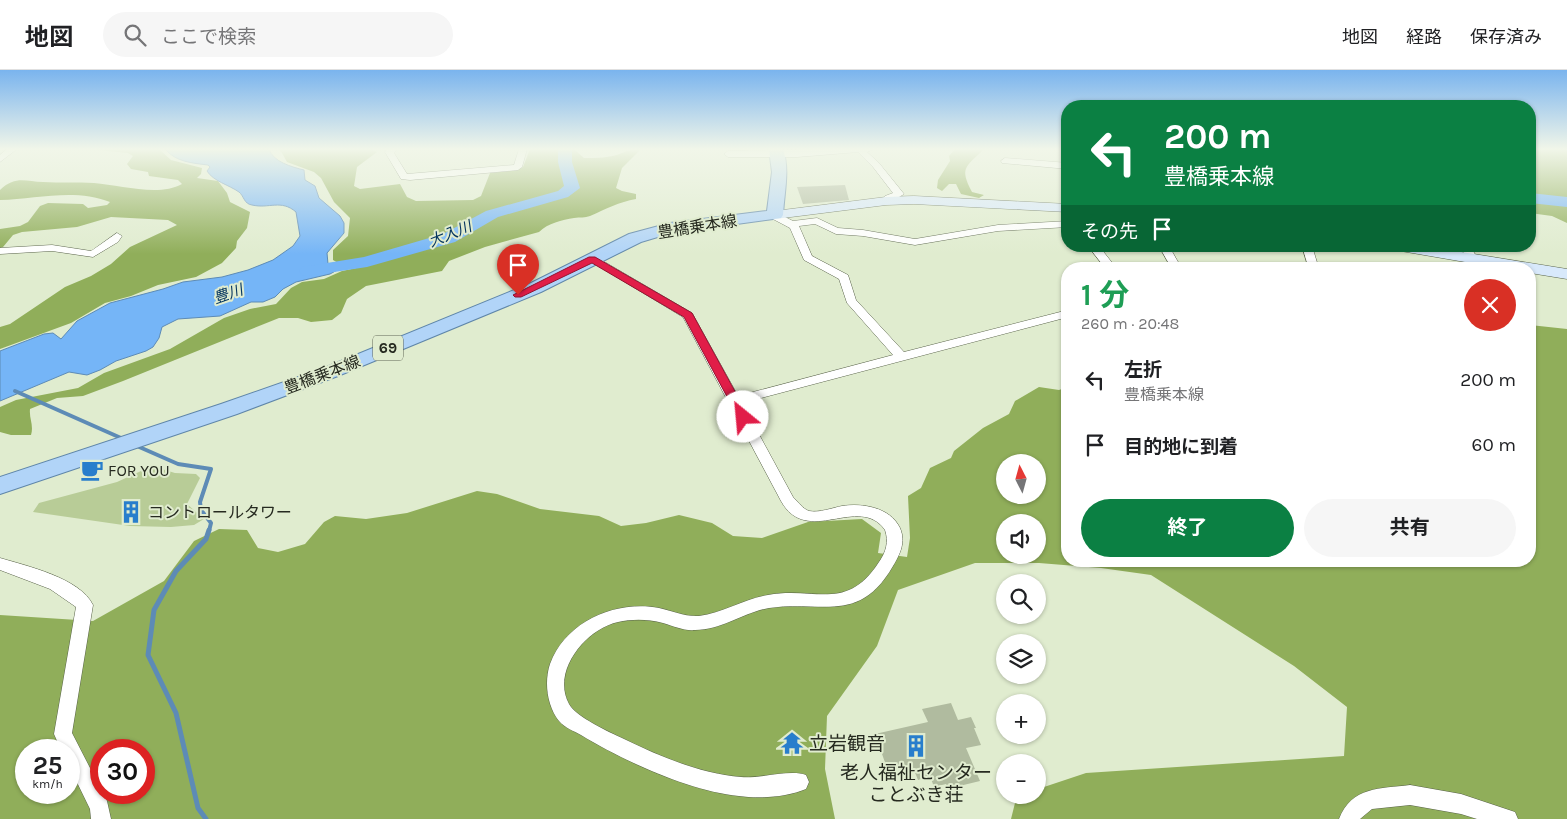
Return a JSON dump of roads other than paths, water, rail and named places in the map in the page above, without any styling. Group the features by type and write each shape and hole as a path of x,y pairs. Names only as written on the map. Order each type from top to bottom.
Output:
{"main road":[{"path":"777,184 775,199 783,219 886,201 943,200 1061,210"},
{"name":"豊橋乗本線","path":"0,486 220,413 331,372 535,288 635,238 670,228 783,219"},
{"path":"1436,252 1496,262"},
{"path":"1536,269 1567,274"}],"street":[{"path":"886,201 888,198 899,194 891,184"},
{"path":"783,219 817,221 836,231 863,233 914,242 998,228 1061,224"},
{"path":"783,219 808,258 844,277 851,301 901,357"},
{"path":"0,250 52,248 93,254 117,236"},
{"path":"1098,252 1106,262"},
{"path":"592,259 688,315 788,501 796,509 806,516 852,511 872,514 886,519 893,529 895,544 889,560 872,586 856,597 841,602 806,599 772,601 751,606 714,621 698,623 683,623 659,616 638,613 614,615 594,624 571,644 559,661 556,689 558,704 566,716 607,741 646,758 734,786 764,787 799,782"},
{"path":"734,401 1061,315"},
{"path":"0,564 41,576 71,592 85,605 63,734 100,808 101,819"},
{"path":"1349,819 1353,812 1368,800 1410,795 1461,804 1508,819"}],"water":[{"name":"豊川","path":"224,184 312,184 315,186 319,198 340,216 344,223 344,233 327,253 328,264 337,265 339,269 330,274 296,282 283,289 275,297 263,302 251,302 220,316 178,319 162,327 159,338 153,347 146,351 116,361 87,375 69,372 0,401 0,351 44,334 53,333 61,339 77,321 110,303 183,282 222,277 248,270 273,260 293,246 300,236 296,212 280,205 258,206 249,204 239,192"}],"waterway":[{"name":"大入川","path":"308,271 367,262 449,238 492,214 563,194 572,188 571,184"},
{"name":"大入川","path":"1536,199 1567,202"},
{"path":"15,391 121,438"},
{"path":"137,446 178,464 211,469 200,502 201,510 211,523 209,531"},
{"path":"206,819 198,808 176,713 148,655 154,610 176,571 206,539 209,530"}],"place":[{"name":"FOR YOU","path":"92,470"},
{"name":"コントロールタワー","path":"131,512"},
{"name":"立岩観音","path":"792,743"},
{"name":"老人福祉センター ことぶき荘","path":"916,746"}]}
